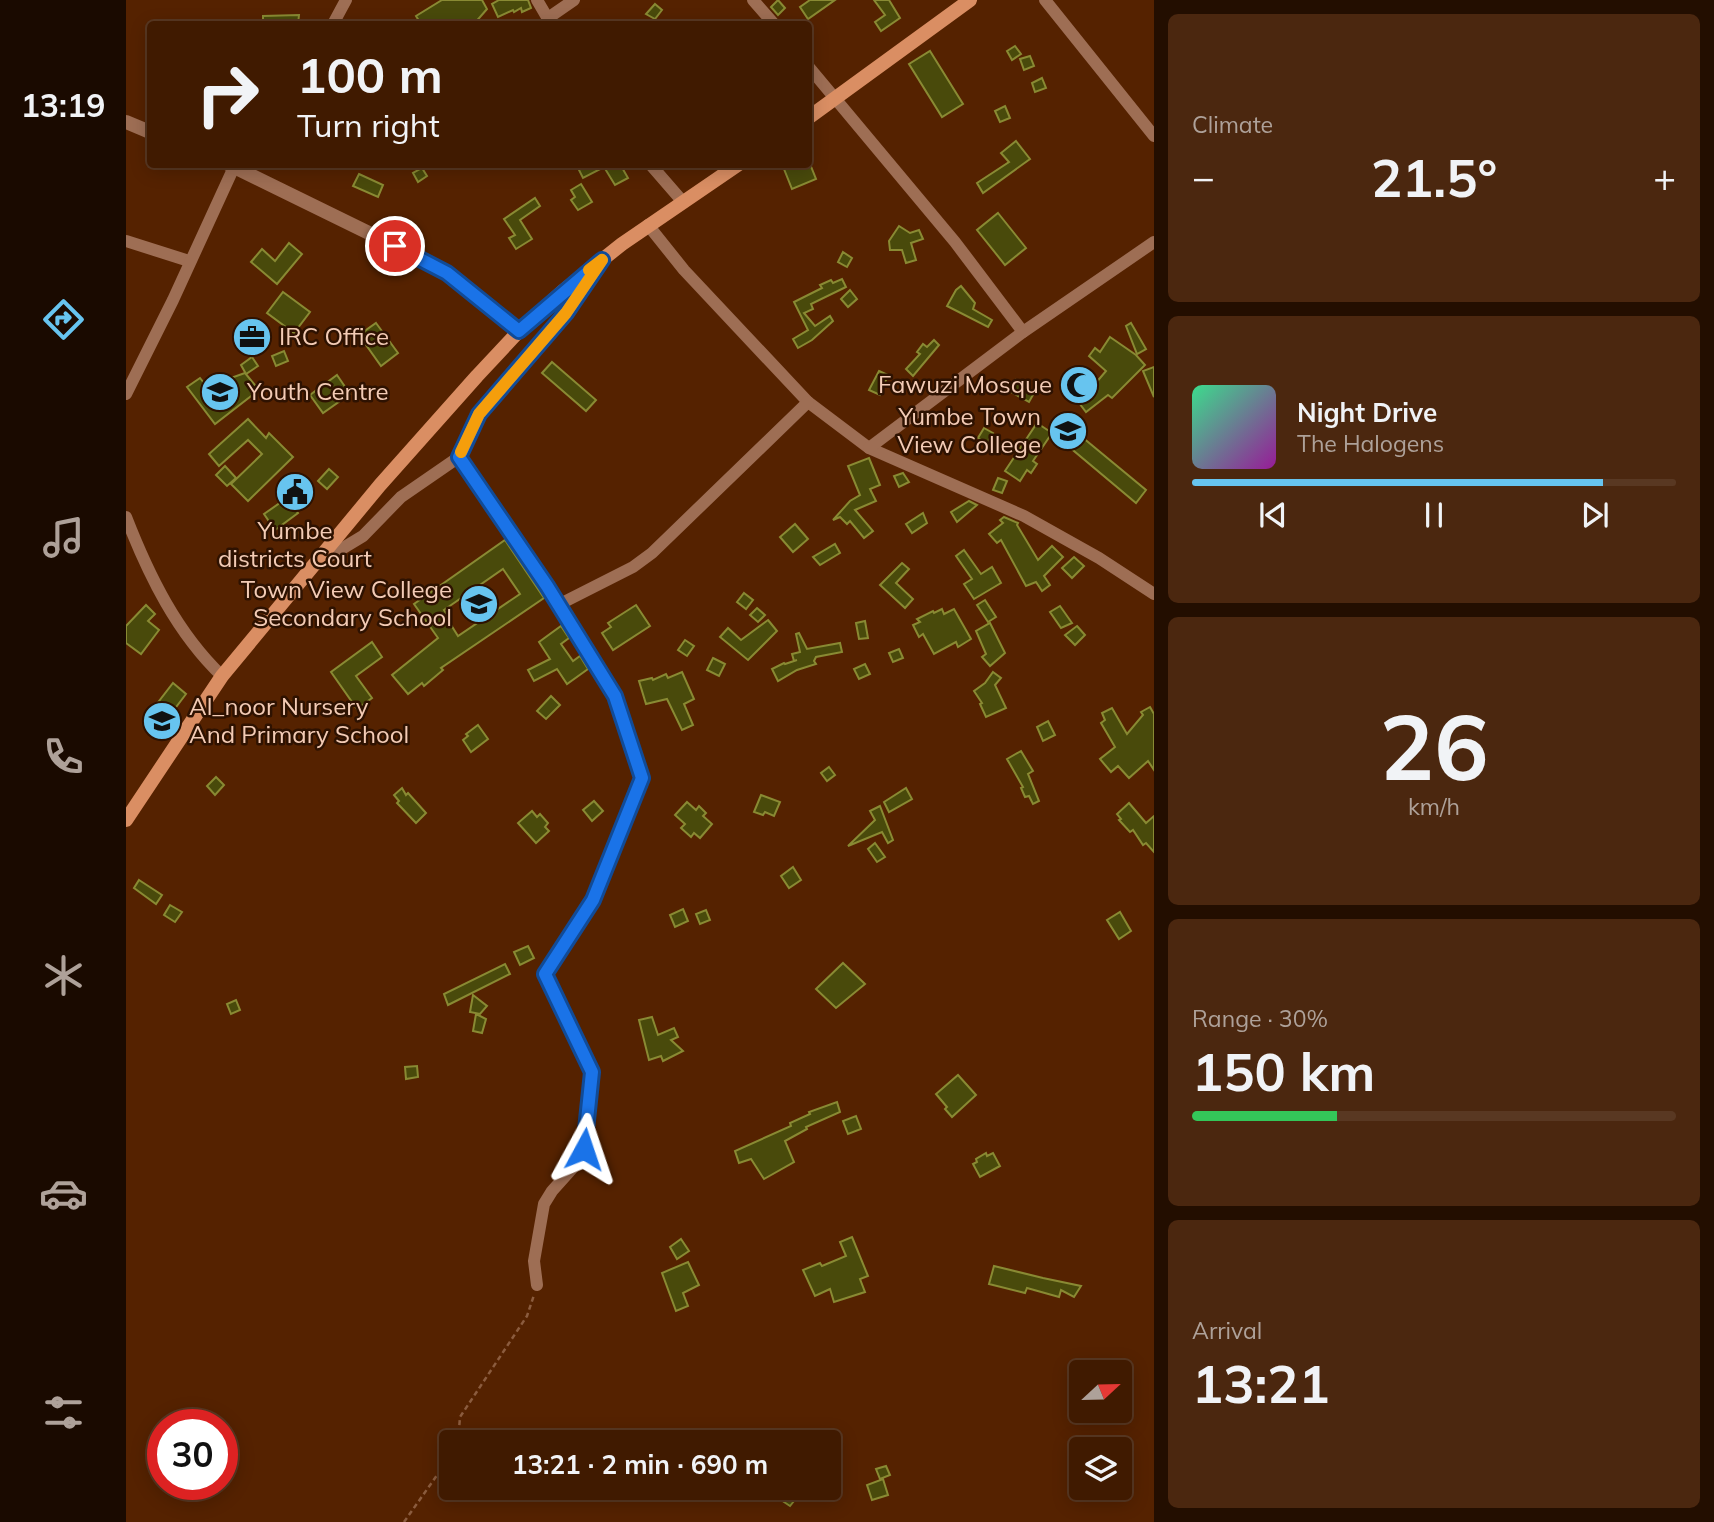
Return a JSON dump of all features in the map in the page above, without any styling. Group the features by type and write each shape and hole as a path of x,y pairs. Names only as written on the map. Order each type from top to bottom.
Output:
{"main road":[{"path":"812,115 970,0"},
{"path":"126,820 222,676 380,485 519,331 602,260 648,225 733,168"}],"street":[{"path":"335,21 346,0"},
{"path":"537,0 550,21 574,0"},
{"path":"753,0 771,21"},
{"path":"1045,0 1154,136"},
{"path":"812,71 955,242 1023,332"},
{"path":"126,122 147,131"},
{"path":"126,394 230,168"},
{"path":"653,168 683,202"},
{"path":"253,170 447,273 519,331"},
{"path":"648,225 684,270 808,402 869,448 1024,516 1099,558 1154,594"},
{"path":"126,241 189,261"},
{"path":"869,448 1023,332 1154,242"},
{"path":"313,566 363,536 401,497 459,457 479,414 566,313 602,260"},
{"path":"558,605 633,567 652,553 808,402"},
{"path":"459,457 615,696 642,778 593,900 545,974 592,1072 584,1149 578,1161 544,1204 534,1261 537,1284"},
{"path":"126,517 159,590 182,631 222,676"}],"path":[{"path":"459,1430 460,1417 527,1317 537,1284"},
{"path":"404,1522 439,1472"}],"building":[{"path":"442,0 482,0 487,9 477,21 419,21 416,16"},
{"path":"499,0 528,0 531,8 522,12 521,8 514,12 513,10 498,17 492,4"},
{"path":"778,0 785,8 778,15 771,7"},
{"path":"810,0 835,0 808,19 800,7"},
{"path":"874,0 889,0 900,18 881,31 875,22 885,15"},
{"path":"655,4 662,10 655,19 646,14"},
{"path":"299,15 298,21 263,21 263,16"},
{"path":"1015,46 1021,54 1012,60 1007,51"},
{"path":"930,51 963,104 942,117 909,64"},
{"path":"1030,56 1034,66 1024,70 1020,59"},
{"path":"1042,78 1046,88 1035,92 1032,83"},
{"path":"1005,106 1010,118 1000,122 995,111"},
{"path":"1016,141 1030,159 983,193 977,183 1009,162 1001,153"},
{"path":"422,168 427,176 418,182 413,173"},
{"path":"578,168 602,168 583,178"},
{"path":"605,168 622,168 628,178 615,185"},
{"path":"784,168 812,168 816,179 792,189"},
{"path":"359,174 383,185 378,197 353,186"},
{"path":"581,184 592,202 578,210 571,200 575,197 571,190"},
{"path":"535,198 540,206 520,220 532,239 516,249 509,238 515,235 504,219"},
{"path":"998,213 1026,248 1005,265 977,230"},
{"path":"899,226 910,233 919,230 923,239 911,243 916,260 906,263 902,250 890,250 889,241"},
{"path":"289,243 302,254 277,284 251,262 262,249 275,261"},
{"path":"843,252 852,258 847,267 838,262"},
{"path":"842,279 846,287 811,304 813,309 804,313 815,326 830,316 833,321 812,340 798,348 793,339 808,330 794,302 822,288 820,285"},
{"path":"961,286 975,303 973,309 992,320 988,327 947,306"},
{"path":"850,290 857,299 848,307 841,299"},
{"path":"283,292 310,312 294,333 267,313"},
{"path":"376,323 398,353 381,366 359,335"},
{"path":"1131,323 1146,349 1137,354 1126,326"},
{"path":"1110,337 1136,355 1145,365 1112,398 1108,395 1086,412 1076,399 1106,371 1089,356 1095,348 1100,352"},
{"path":"934,340 939,345 913,376 906,369 920,354 917,352 923,344 927,347"},
{"path":"284,351 288,361 276,366 272,356"},
{"path":"252,357 258,366 246,374 241,365"},
{"path":"552,362 596,400 586,411 542,373"},
{"path":"1154,367 1154,397 1143,371"},
{"path":"879,371 888,375 880,395 869,390"},
{"path":"245,373 259,390 215,424 187,387 200,378 212,393 228,386 225,380"},
{"path":"337,375 350,394 323,413 310,395"},
{"path":"1016,380 1034,393 1029,402 1009,391"},
{"path":"1059,418 1146,490 1136,503 1049,430"},
{"path":"248,419 266,438 269,433 293,457 248,501 231,484 262,454 248,440 219,466 209,454"},
{"path":"1037,423 1052,433 1033,461 1037,464 1031,473 1027,470 1020,481 1005,471"},
{"path":"984,428 993,433 987,443 978,438"},
{"path":"869,458 880,485 870,489 876,501 855,510 873,531 864,538 850,521 847,524 840,517 833,520 850,501 860,495 848,466"},
{"path":"225,466 236,478 227,486 216,475"},
{"path":"329,469 338,477 327,489 318,481"},
{"path":"903,473 909,482 899,487 894,476"},
{"path":"998,478 1007,481 1002,493 993,490"},
{"path":"287,498 298,513 275,530 264,514"},
{"path":"969,501 977,505 957,522 951,512"},
{"path":"923,513 927,523 912,533 906,524"},
{"path":"1004,517 1018,523 1038,560 1052,546 1063,557 1044,576 1050,585 1042,591 1036,582 1026,586 1001,540 997,543 989,534 1003,523 1000,520"},
{"path":"795,524 808,539 793,552 780,537"},
{"path":"505,540 544,598 441,668 443,670 424,686 422,683 408,694 392,675 438,638 414,604","holes":["503,569 520,594 458,636 444,610"]},
{"path":"835,544 840,553 820,565 813,557"},
{"path":"964,550 981,574 992,567 1001,583 974,599 964,584 972,579 956,556"},
{"path":"1074,557 1084,566 1072,578 1062,568"},
{"path":"902,563 909,569 896,583 913,599 905,608 880,585"},
{"path":"744,593 753,600 746,609 737,602"},
{"path":"985,600 996,617 988,622 977,605"},
{"path":"146,605 155,614 148,621 159,630 141,654 126,643 126,626"},
{"path":"636,605 650,626 613,650 602,633 611,627 608,623"},
{"path":"1060,606 1072,623 1061,628 1050,612"},
{"path":"757,608 765,615 758,622 750,615"},
{"path":"942,609 944,614 954,609 971,639 958,647 956,642 934,654 923,634 919,637 913,625 920,622 917,619"},
{"path":"768,620 777,631 748,660 720,637 728,628 741,640"},
{"path":"865,621 868,638 859,639 856,623"},
{"path":"990,623 1005,653 990,666 982,657 986,654 976,631"},
{"path":"561,626 569,638 561,644 573,661 580,656 588,669 567,684 557,669 534,681 528,670 550,659 539,642"},
{"path":"1077,626 1085,635 1075,645 1065,635"},
{"path":"799,633 807,649 840,643 842,652 816,657 816,664 797,670 778,681 772,669 794,661 792,654 800,652 796,634"},
{"path":"685,640 694,646 687,656 678,650"},
{"path":"372,642 382,657 356,676 372,698 357,709 331,672"},
{"path":"899,649 903,658 893,662 889,653"},
{"path":"713,658 725,664 719,676 707,670"},
{"path":"865,664 870,674 859,679 854,669"},
{"path":"682,672 694,699 684,704 693,725 682,730 667,699 646,704 639,681 653,680 666,674 668,678"},
{"path":"993,672 1001,678 995,685 1006,708 986,717 980,704 982,703 974,691 985,683"},
{"path":"173,683 186,694 170,715 156,705"},
{"path":"551,696 560,705 546,719 537,711"},
{"path":"1150,707 1154,714 1154,770 1148,761 1129,778 1118,766 1111,772 1100,759 1115,747 1101,723 1105,720 1102,713 1112,708 1127,734 1143,715 1141,712"},
{"path":"1048,721 1055,735 1043,741 1037,727"},
{"path":"478,725 488,739 471,752 463,740 468,736 466,734"},
{"path":"1021,751 1033,771 1028,774 1039,801 1033,804 1029,796 1025,797 1021,788 1023,787 1007,759"},
{"path":"829,767 835,775 827,781 821,773"},
{"path":"216,777 224,785 215,795 207,786"},
{"path":"402,788 426,813 416,823 397,803 399,801 394,795"},
{"path":"906,788 912,799 889,812 884,802"},
{"path":"761,795 780,802 774,816 765,812 763,815 754,812"},
{"path":"594,801 603,811 592,821 583,810"},
{"path":"687,802 696,810 699,806 706,813 703,816 712,824 700,838 694,833 691,837 681,828 685,824 675,815"},
{"path":"1129,803 1146,823 1154,816 1154,852 1146,843 1143,845 1133,830 1130,832 1119,820 1121,819 1117,814"},
{"path":"880,806 893,840 888,843 882,832 848,846 875,820 870,811"},
{"path":"532,811 537,817 540,814 548,823 545,827 549,831 536,843 518,823"},
{"path":"875,843 885,857 877,862 868,849"},
{"path":"793,867 801,880 789,888 781,876"},
{"path":"139,880 162,895 156,904 134,888"},
{"path":"170,905 182,912 175,922 164,915"},
{"path":"683,909 688,921 675,927 670,915"},
{"path":"706,910 710,920 700,924 696,914"},
{"path":"1120,912 1131,931 1119,939 1107,920"},
{"path":"528,946 534,958 520,965 514,952"},
{"path":"843,963 865,984 836,1008 816,989"},
{"path":"505,964 510,974 448,1005 444,994"},
{"path":"473,995 487,1006 480,1014 470,1012"},
{"path":"236,1000 240,1010 231,1014 227,1004"},
{"path":"476,1014 486,1019 482,1033 473,1031"},
{"path":"652,1017 658,1035 674,1028 678,1037 671,1040 683,1051 663,1061 661,1056 649,1060 639,1020"},
{"path":"417,1066 418,1077 406,1079 405,1067"},
{"path":"958,1075 976,1095 952,1117 936,1094"},
{"path":"837,1102 840,1112 806,1127 807,1129 785,1141 794,1162 764,1179 751,1159 739,1163 735,1151 791,1126 790,1123 810,1114 809,1112"},
{"path":"856,1116 861,1129 848,1134 843,1121"},
{"path":"986,1153 987,1156 993,1153 1000,1166 980,1177 973,1164"},
{"path":"852,1237 868,1276 860,1279 865,1292 834,1302 830,1289 815,1296 803,1270 846,1256 840,1242"},
{"path":"681,1239 689,1251 677,1259 670,1247"},
{"path":"688,1262 699,1285 683,1293 688,1306 676,1311 662,1273"},
{"path":"994,1266 1081,1286 1074,1297 1061,1290 1059,1297 1027,1288 1025,1293 989,1284"},
{"path":"886,1466 890,1475 880,1479 876,1469"},
{"path":"883,1479 888,1495 872,1500 867,1485"},
{"path":"781,1500 795,1500 790,1506"}],"slow traffic":[{"path":"461,452 479,414 566,313 602,260 589,270"}],"place":[{"name":"IRC Office","path":"252,337"},
{"name":"Fawuzi Mosque","path":"1079,385"},
{"name":"Youth Centre","path":"220,392"},
{"name":"Yumbe Town View College","path":"1068,431"},
{"name":"Yumbe districts Court","path":"295,492"},
{"name":"Town View College Secondary School","path":"479,604"},
{"name":"Al_noor Nursery And Primary School","path":"162,721"}],"route":[{"path":"395,246 447,273 519,331 602,260 566,313 479,414 459,457 547,586 615,696 642,778 593,900 545,974 592,1072 584,1149"}]}
